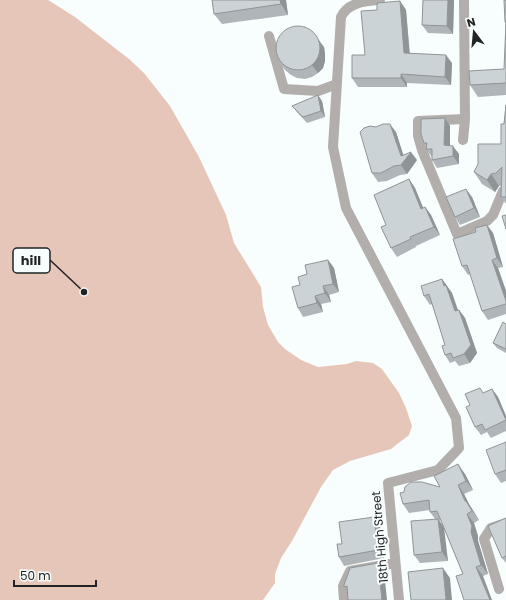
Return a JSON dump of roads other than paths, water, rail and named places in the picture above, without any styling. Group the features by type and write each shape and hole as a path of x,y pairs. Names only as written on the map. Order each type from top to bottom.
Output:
{"street":[{"path":"269,36 284,89 318,91 337,84 341,17 343,12 359,2 380,0"},
{"path":"463,140 465,119 464,0"},
{"name":"18th High Street","path":"337,84 333,147 346,208 456,418 459,448 438,470 388,483 399,600"},
{"path":"465,119 418,121 418,136 422,150 457,234 487,220 493,215 503,191"},
{"path":"499,589 484,539 491,528 506,523"},
{"path":"344,600 343,586 350,571 395,563"}],"place":[{"name":"hill","path":"84,292"}]}
